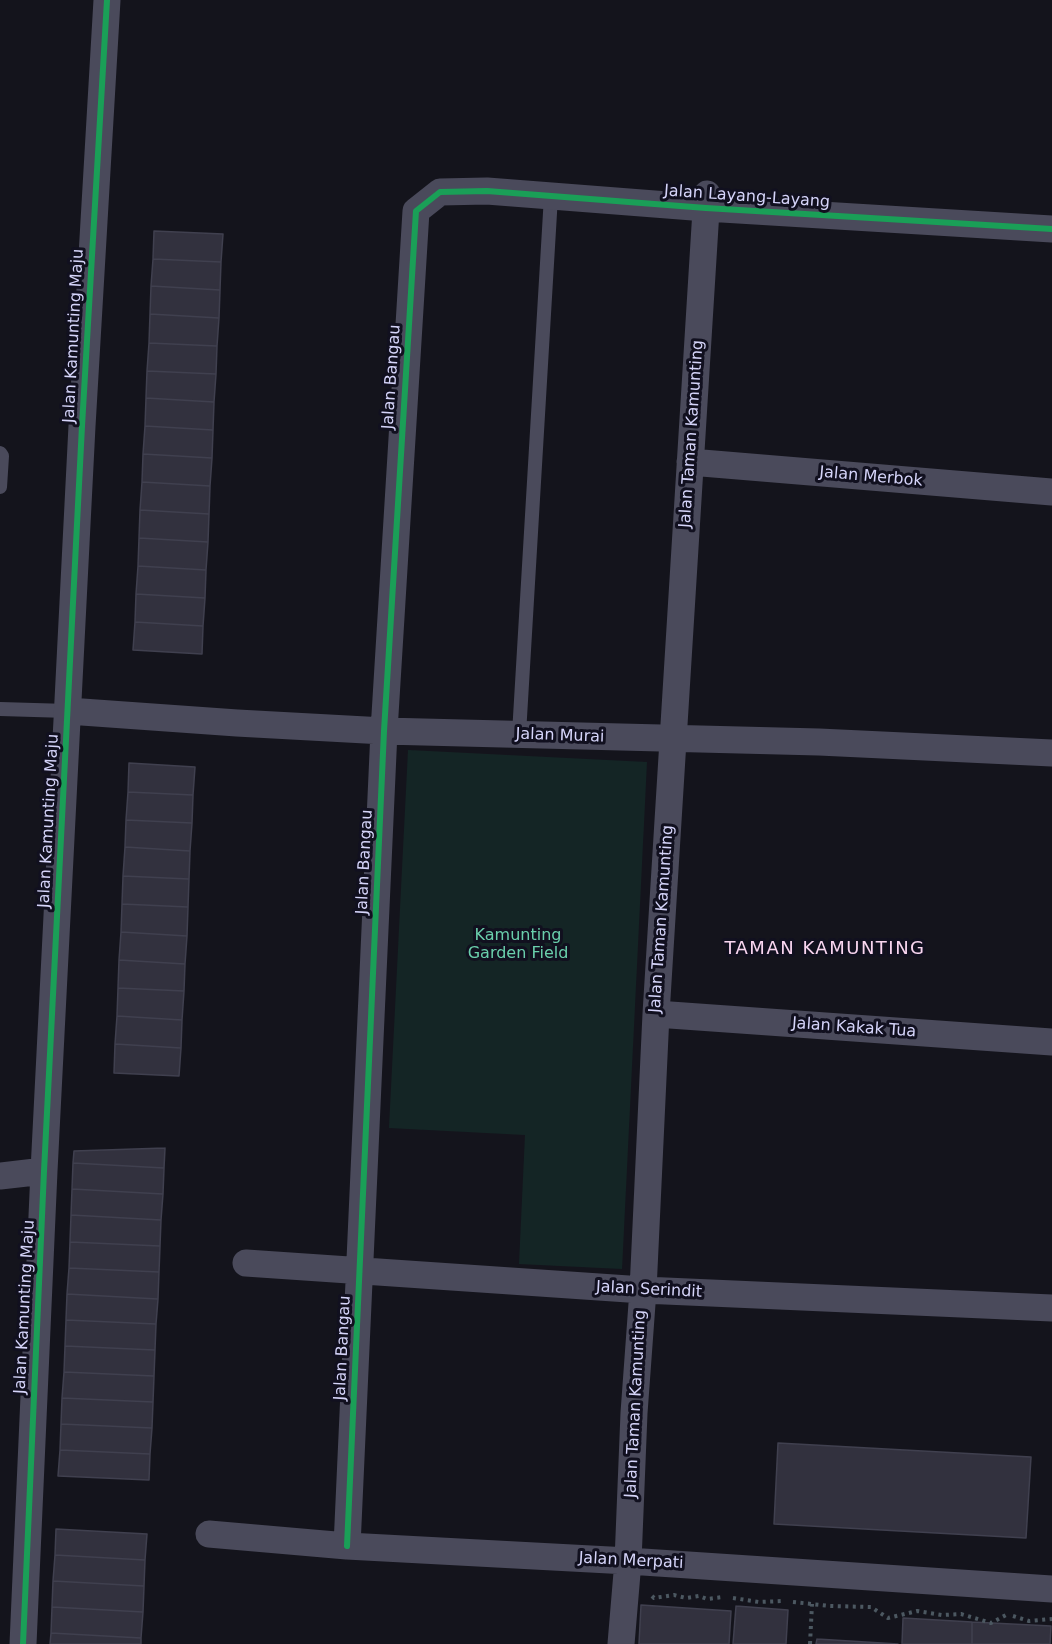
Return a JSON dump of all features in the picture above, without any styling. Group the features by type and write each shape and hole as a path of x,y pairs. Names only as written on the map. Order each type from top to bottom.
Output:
{"street":[{"name":"Jalan Kamunting Maju","path":"23,1644 44,1171 82,426 107,0"},
{"name":"Jalan Layang-Layang","path":"440,192 487,191 551,196 707,201 1052,229"},
{"name":"Jalan Bangau","path":"347,1546 384,731 416,211 440,192"},
{"name":"Jalan Taman Kamunting","path":"621,1644 643,1290 656,1014 707,201"},
{"name":"Jalan Merbok","path":"690,462 1052,492"},
{"name":"Jalan Murai","path":"68,711 384,731 819,742 1052,753"},
{"name":"Jalan Kakak Tua","path":"656,1014 1052,1042"},
{"path":"0,1176 44,1171"},
{"name":"Jalan Serindit","path":"246,1263 643,1290 1052,1308"},
{"name":"Jalan Merpati","path":"209,1534 347,1546 628,1560 1052,1589"}],"lane":[{"path":"519,734 551,196"},
{"path":"0,453 2,456 0,487"},
{"path":"0,709 68,711"}],"path":[{"path":"625,1592 645,1592 654,1598 674,1595 686,1598 699,1596 707,1599 727,1597 749,1601 786,1601 871,1607 888,1617 917,1611 942,1615 961,1614 991,1623 1006,1615 1029,1621 1052,1619"},
{"path":"810,1644 812,1604"}],"green space":[{"name":"Kamunting Garden Field","path":"408,750 647,762 622,1269 519,1264 525,1135 389,1128"}],"building":[{"path":"154,231 223,234 221,262 153,259"},
{"path":"153,259 221,262 220,290 151,286"},
{"path":"151,286 220,290 219,318 150,314"},
{"path":"150,314 219,318 217,346 149,343"},
{"path":"149,343 217,346 216,374 147,371"},
{"path":"147,371 216,374 214,402 146,398"},
{"path":"146,398 214,402 213,430 145,426"},
{"path":"145,426 213,430 212,458 143,454"},
{"path":"143,454 212,458 210,486 142,482"},
{"path":"142,482 210,486 209,514 140,510"},
{"path":"140,510 209,514 208,542 139,538"},
{"path":"139,538 208,542 206,570 138,566"},
{"path":"138,566 206,570 205,598 136,594"},
{"path":"136,594 205,598 203,626 135,622"},
{"path":"135,622 203,626 202,654 133,650"},
{"path":"129,763 195,767 193,795 128,792"},
{"path":"128,792 193,795 192,823 126,820"},
{"path":"126,820 192,823 190,851 125,847"},
{"path":"125,847 190,851 189,879 123,876"},
{"path":"123,876 189,879 188,907 122,904"},
{"path":"122,904 188,907 187,936 121,932"},
{"path":"121,932 187,936 185,964 119,960"},
{"path":"119,960 185,964 184,991 118,988"},
{"path":"118,988 184,991 182,1020 117,1016"},
{"path":"117,1016 182,1020 181,1048 115,1044"},
{"path":"115,1044 181,1048 179,1076 114,1073"},
{"path":"165,1148 164,1168 73,1163 74,1151"},
{"path":"73,1163 164,1168 163,1194 72,1189"},
{"path":"72,1189 163,1194 161,1220 71,1215"},
{"path":"71,1215 161,1220 160,1246 70,1242"},
{"path":"70,1242 160,1246 159,1272 69,1268"},
{"path":"69,1268 159,1272 158,1299 67,1294"},
{"path":"67,1294 158,1299 156,1324 66,1320"},
{"path":"66,1320 156,1324 155,1350 65,1346"},
{"path":"65,1346 155,1350 154,1376 64,1372"},
{"path":"64,1372 154,1376 153,1402 62,1398"},
{"path":"62,1398 153,1402 152,1428 61,1424"},
{"path":"61,1424 152,1428 150,1454 60,1450"},
{"path":"778,1443 1031,1457 1026,1538 774,1524"},
{"path":"60,1450 150,1454 149,1480 58,1476"},
{"path":"56,1529 147,1534 145,1560 55,1555"},
{"path":"55,1555 145,1560 144,1586 53,1581"},
{"path":"53,1581 144,1586 143,1612 52,1607"},
{"path":"641,1605 731,1611 729,1644 639,1644"},
{"path":"736,1606 788,1610 786,1644 733,1644"},
{"path":"52,1607 143,1612 141,1638 51,1633"},
{"path":"903,1618 972,1622 972,1644 902,1644"},
{"path":"972,1622 1051,1626 1050,1644 972,1644"},
{"path":"51,1633 141,1638 141,1644 50,1644"},
{"path":"817,1639 898,1644 816,1644"}],"cycle path":[{"path":"23,1644 44,1171 82,426 107,0"},
{"path":"347,1546 384,731 416,211 440,192 487,191 706,208 1052,229"}],"district":[{"name":"TAMAN KAMUNTING","path":"825,949"}]}
